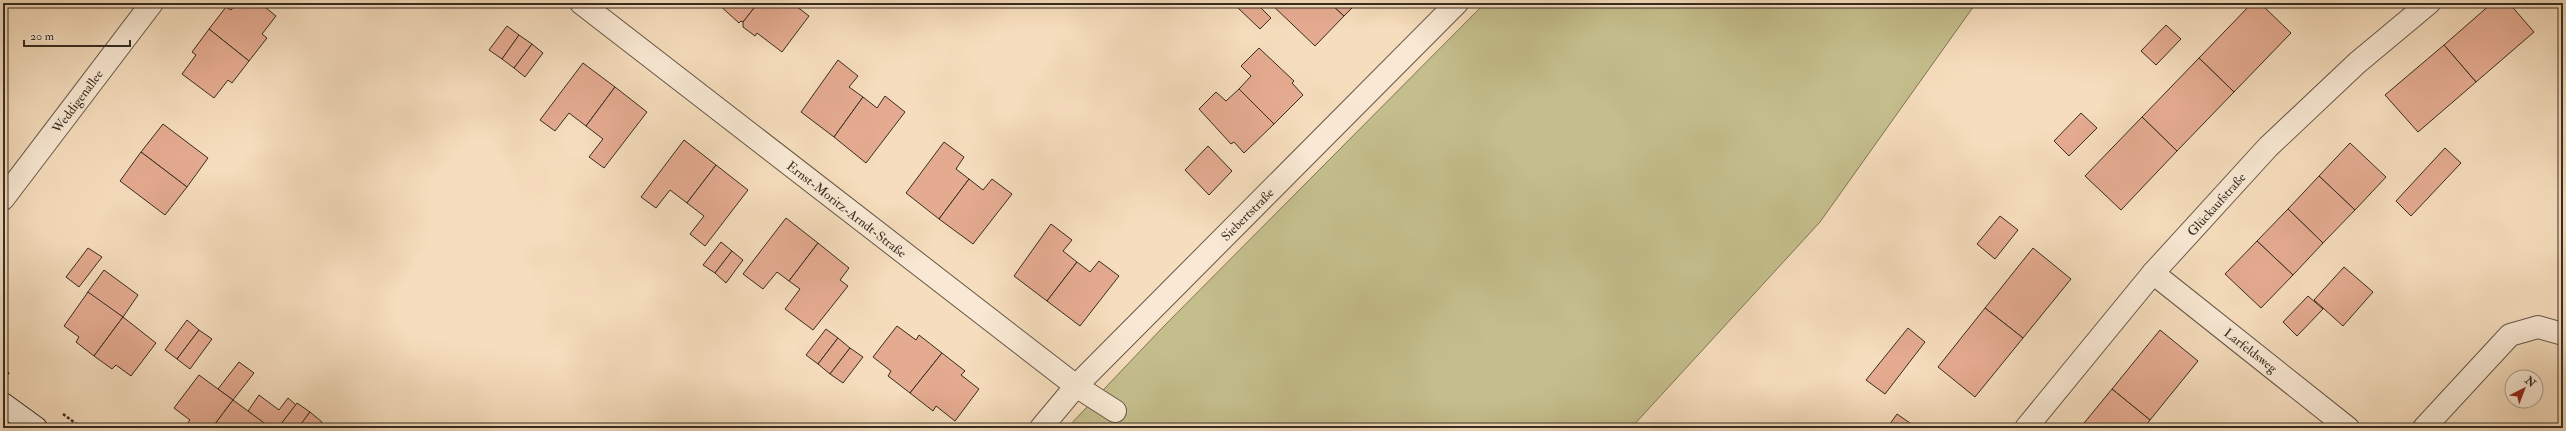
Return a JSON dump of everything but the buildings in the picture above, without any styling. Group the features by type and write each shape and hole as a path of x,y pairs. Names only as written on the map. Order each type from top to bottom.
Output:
{"street":[{"name":"Weddigenallee","path":"3,199 152,3"},
{"name":"Ernst-Moritz-Arndt-Straße","path":"581,3 1076,386 1115,411"},
{"name":"Siebertstraße","path":"1041,428 1076,386 1457,3"},
{"name":"Glückaufstraße","path":"2026,428 2153,273 2268,147 2357,63 2429,3"},
{"name":"Larfeldsweg","path":"2153,273 2348,428"},
{"path":"2424,428 2510,335 2538,327 2563,334"},
{"path":"3,404 36,428"}],"shaded area":[{"path":"1485,3 1976,3 1820,222 1631,428 1067,428 1164,326"}]}
